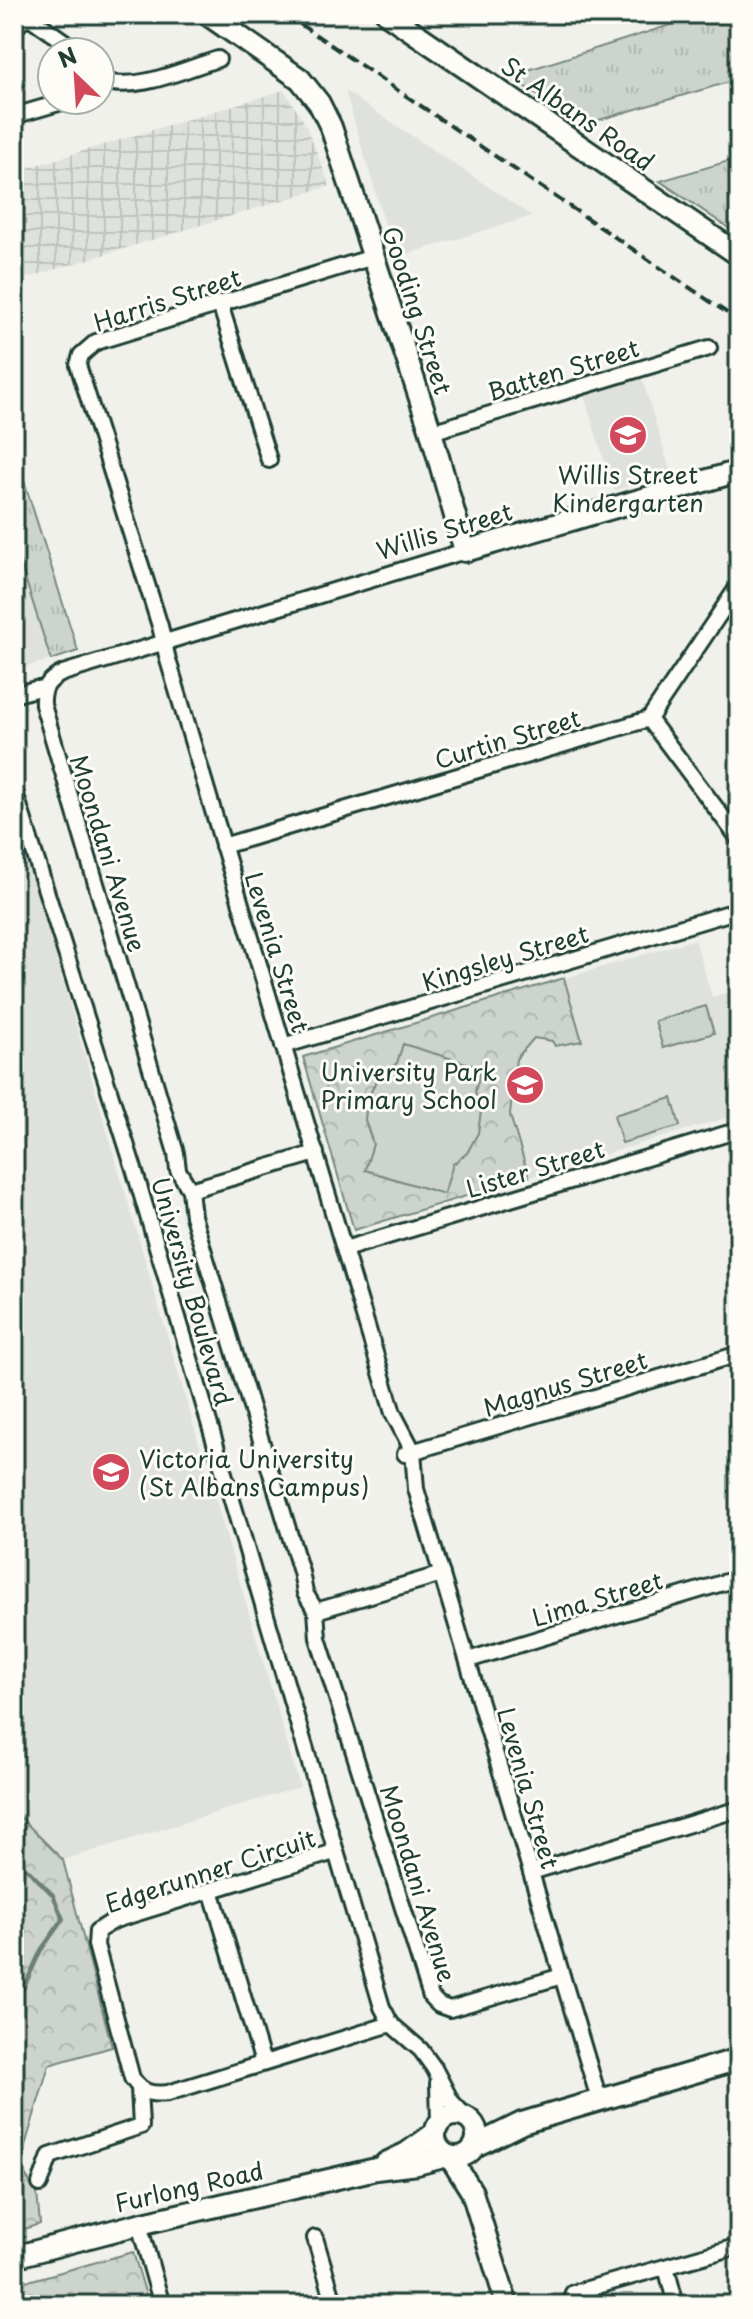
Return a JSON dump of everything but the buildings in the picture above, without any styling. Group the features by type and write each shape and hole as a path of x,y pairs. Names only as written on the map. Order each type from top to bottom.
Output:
{"main road":[{"name":"Gooding Street","path":"207,14 282,65 311,90 331,127 431,432 465,551"},
{"name":"St Albans Road","path":"399,17 739,255"},
{"name":"Willis Street","path":"465,551 739,472"},
{"path":"449,2156 463,2156 474,2147 522,2123 739,2059"},
{"path":"507,2305 472,2192 449,2156 437,2146 437,2128 456,2115 470,2120 522,2123"},
{"path":"470,2120 476,2130 472,2192"},
{"name":"Furlong Road","path":"376,2169 407,2153 437,2128"},
{"name":"Furlong Road","path":"14,2257 139,2224 376,2169 449,2156"}],"street":[{"path":"14,29 26,15 56,36"},
{"path":"116,85 134,84 218,59"},
{"path":"14,116 36,110"},
{"name":"Harris Street","path":"163,641 78,365 81,355 96,342 373,257"},
{"path":"220,304 269,460"},
{"name":"Batten Street","path":"431,432 709,348"},
{"name":"Willis Street","path":"163,641 465,551"},
{"path":"739,585 649,719 739,839"},
{"path":"14,695 44,689 63,673 163,641"},
{"name":"Levenia Street","path":"163,641 345,1249 393,1413 394,1429 409,1453 408,1476 416,1489 599,2099"},
{"name":"Moondani Avenue","path":"44,689 45,717 176,1153 178,1170 195,1189 191,1208 305,1593 320,1610 318,1638 324,1649 431,1997 439,2005 450,2009 562,1976"},
{"name":"Curtin Street","path":"223,846 649,719"},
{"name":"University Boulevard","path":"14,789 134,1169 382,2007 391,2024 421,2050 451,2101 470,2120"},
{"name":"Kingsley Street","path":"283,1046 739,910"},
{"name":"Lister Street","path":"345,1249 739,1130"},
{"path":"195,1189 316,1153"},
{"name":"Magnus Street","path":"409,1453 739,1354"},
{"path":"320,1610 442,1574"},
{"name":"Lima Street","path":"468,1660 739,1578"},
{"path":"531,1872 739,1809"},
{"name":"Edgerunner Circuit","path":"139,2088 132,2078 100,1960 96,1945 97,1931 115,1920 334,1852"},
{"path":"211,1890 263,2063"},
{"path":"40,2184 50,2156 141,2126 139,2088 153,2095 168,2093 391,2024"},
{"path":"434,2068 440,2092 437,2128"},
{"path":"139,2224 162,2305"},
{"path":"315,2238 335,2305"},
{"path":"573,2293 739,2246"},
{"path":"666,2267 676,2305"}],"shaded area":[{"path":"284,90 306,125 330,186 14,282 14,172"},
{"path":"345,91 532,216 395,258"},
{"name":"Willis Street Kindergarten","path":"642,378 671,473 614,491 584,396"},
{"path":"14,543 51,660 14,670"},
{"name":"Victoria University (St Albans Campus)","path":"14,814 300,1787 63,1860 14,1811"},
{"name":"University Park Primary School","path":"695,939 712,997 739,989 739,1114 354,1230 303,1057"}],"green space":[{"path":"705,14 739,14 739,79 582,125 509,76"},
{"path":"739,158 739,235 660,181"},
{"path":"14,449 78,651 51,660 14,543"},
{"path":"564,978 582,1041 555,1046 552,1041 534,1038 516,1059 510,1115 529,1177 354,1230 303,1057"},
{"path":"706,1006 714,1033 663,1048 655,1021"},
{"path":"403,1044 482,1068 475,1091 481,1111 478,1133 467,1153 453,1164 444,1194 365,1170 373,1144 365,1120 367,1100 376,1081 397,1063"},
{"path":"672,1098 680,1126 622,1143 614,1115"},
{"path":"14,1811 63,1860 112,2047 49,2065 19,2166 37,2193 40,2224 14,2232"},
{"path":"133,2252 149,2305 14,2305 14,2282 32,2280"}],"waterway":[{"path":"14,1856 53,1895 63,1919 41,1950 14,2009"},
{"path":"70,2305 82,2302 97,2305"}],"railway":[{"path":"285,14 739,321"}],"place":[{"name":"Willis Street Kindergarten","path":"628,435"},
{"name":"University Park Primary School","path":"525,1085"},
{"name":"Victoria University (St Albans Campus)","path":"111,1472"}]}
